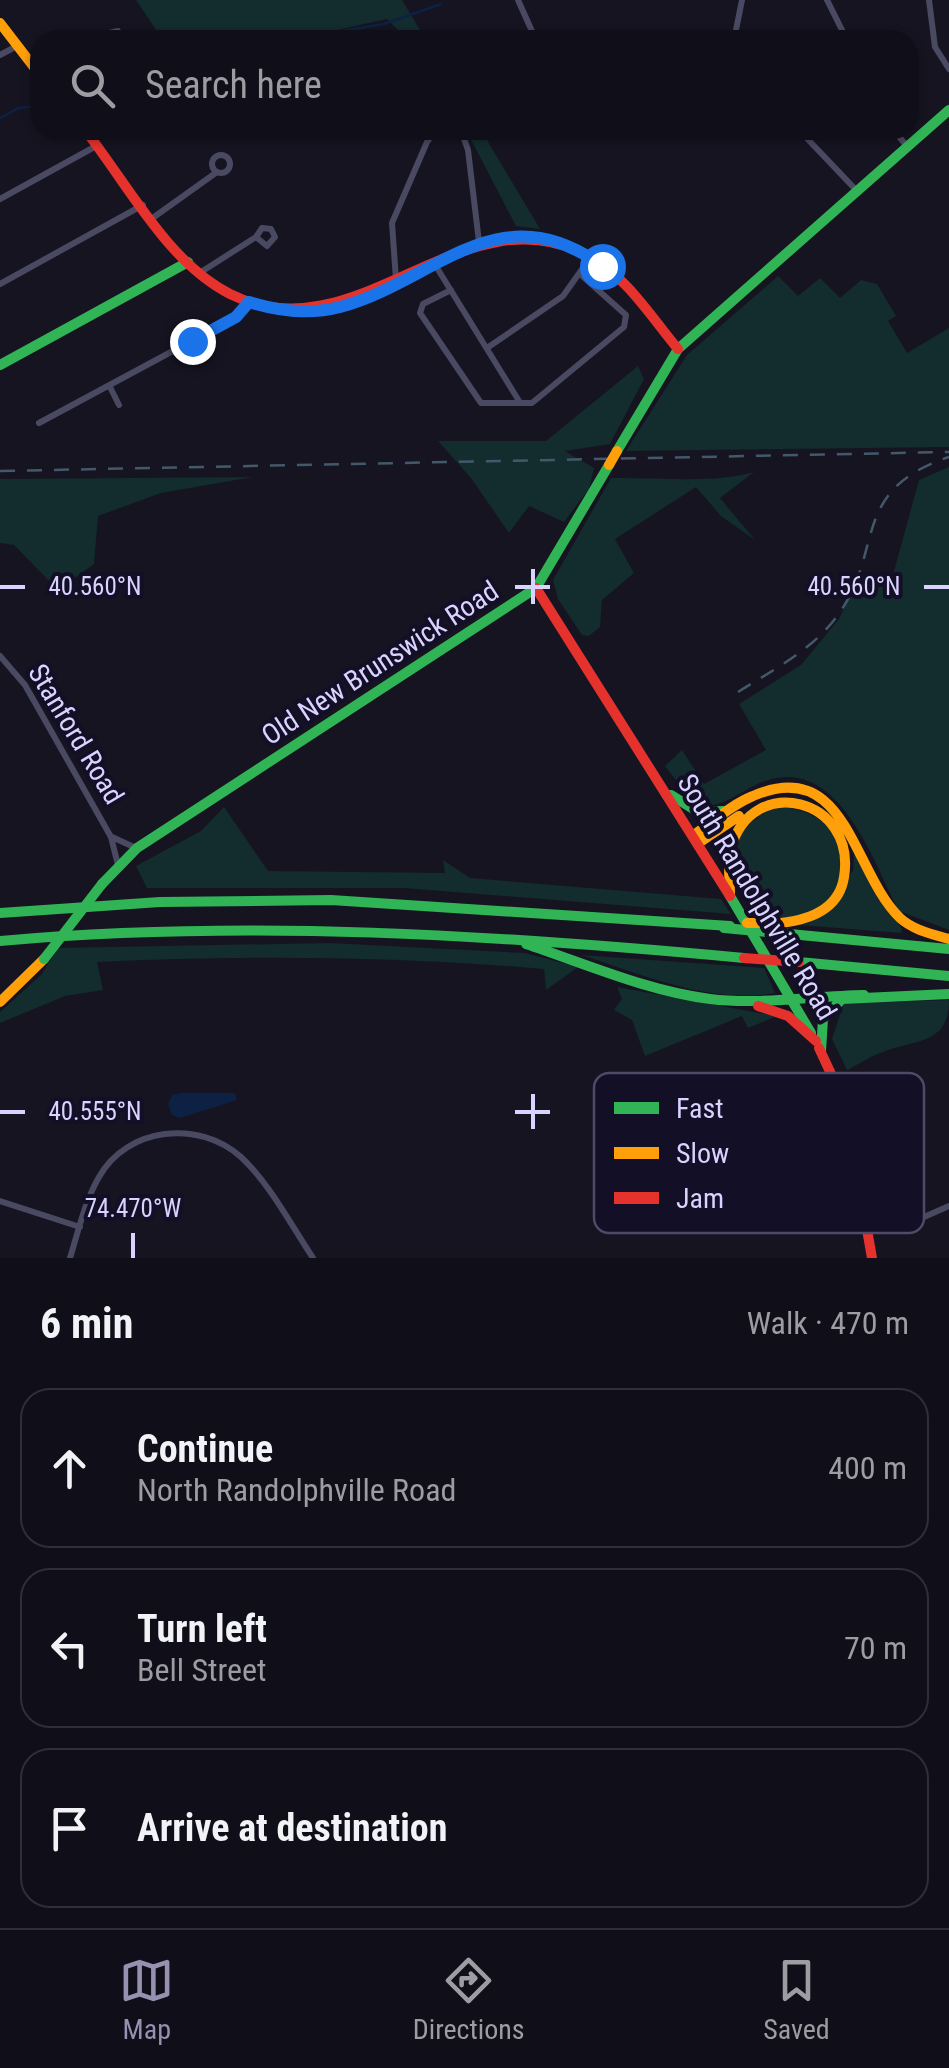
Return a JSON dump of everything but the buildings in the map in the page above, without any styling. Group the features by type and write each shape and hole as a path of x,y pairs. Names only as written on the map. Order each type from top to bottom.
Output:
{"main road":[{"path":"0,23 30,60"},
{"name":"Old New Brunswick Road","path":"919,138 949,110"},
{"path":"93,140 188,262 249,302 271,309 319,311 370,296 479,242 508,237 540,239 590,257 618,279 678,349"},
{"name":"Old New Brunswick Road","path":"0,1002 44,959 102,884 136,848 536,588 678,349 917,140"},
{"path":"0,365 188,262"},
{"name":"South Randolphville Road","path":"536,588 697,838 791,996 831,1073"},
{"path":"670,796 704,814 775,789 798,790 822,798 849,828 897,916 916,929 949,939"},
{"path":"697,838 756,808 788,800 810,805 836,825 848,854 843,886 826,910 779,928"},
{"path":"697,838 730,808"},
{"path":"730,895 726,862 730,843 756,808"},
{"path":"0,914 160,902 331,900 482,906 724,928 779,928 949,949"},
{"path":"0,941 283,927 498,936 949,976"},
{"path":"498,936 667,991 746,1002 788,1016 818,1046"},
{"path":"746,1002 791,996 949,994"},
{"path":"818,1046 830,1007 842,999 864,995"},
{"name":"South Randolphville Road","path":"868,1233 872,1258"}],"street":[{"path":"518,0 532,30"},
{"path":"736,30 742,0"},
{"path":"827,0 841,30"},
{"path":"930,0 935,48 949,70"},
{"path":"0,55 18,46"},
{"path":"396,280 392,223 428,140"},
{"path":"464,140 479,242"},
{"path":"809,140 858,192"},
{"path":"901,140 908,148"},
{"path":"0,199 98,146"},
{"path":"154,217 217,172"},
{"path":"0,284 144,204"},
{"path":"202,272 256,237"},
{"path":"487,348 546,310 580,274 590,257"},
{"path":"395,258 416,271"},
{"path":"434,263 519,401"},
{"path":"450,290 423,304 420,313 481,402 532,403 624,327 626,315 619,305 580,274"},
{"path":"39,423 236,317 249,302"},
{"path":"110,387 119,406"},
{"name":"Stanford Road","path":"0,656 25,685 111,837 118,865"},
{"name":"Stanford Road","path":"111,837 136,848"},
{"path":"70,1258 96,1182 119,1154 158,1134 190,1133 218,1142 244,1159 314,1258"},
{"path":"0,1201 80,1227"},
{"path":"924,1216 949,1206"}],"green space":[{"path":"136,0 402,0 420,30 398,30 387,19 337,30 156,30"},
{"path":"471,140 487,140 540,229 516,226"},
{"path":"778,276 798,296 820,278 840,298 861,280 877,284 896,316 888,321 907,353 949,328 949,447 626,451 687,355"},
{"path":"638,366 644,379 610,444 565,451 594,468 589,489 564,522 529,506 509,533 471,478 438,441 546,441"},
{"path":"949,467 949,930 899,911 851,819 815,784 793,777 768,780 725,802 696,806 665,766 682,750 704,784 766,750 739,704 801,665 839,619 860,575 893,575 919,480"},
{"path":"754,472 720,498 755,540 721,516 696,487 615,539 634,573 602,600 600,627 589,636 582,635 558,599 553,580 611,478 703,479"},
{"path":"253,477 161,493 98,516 94,564 58,590 14,545 0,543 0,479"},
{"path":"224,807 268,871 445,873 443,860 470,878 721,899 731,914 404,888 147,888 136,866 201,831"},
{"path":"773,807 802,811 823,823 837,839 843,859 842,878 833,896 819,910 797,917 779,917 750,910 734,878 732,852 737,840"},
{"path":"854,852 901,933 799,925 809,923 853,871"},
{"path":"330,943 525,953 578,967 546,990 544,969 432,961 209,958 97,962 103,990 65,996 0,1023 0,1012 42,974 57,948"},
{"path":"581,955 764,968 775,993 751,996 701,991"},
{"path":"617,987 777,1016 748,1028 742,1016 645,1056 632,1020 614,1010 622,999"},
{"path":"949,1000 948,1015 937,1033 878,1054 847,1070 832,1039 844,1003"}],"water":[{"path":"235,1093 237,1100 180,1118 172,1115 168,1104 172,1095"}],"waterway":[{"path":"348,30 384,24 441,4"},
{"path":"0,118 30,107"}],"railway":[{"path":"0,471 949,452"},
{"path":"738,692 793,657 830,625 853,589 883,504 896,486 949,457"}],"traffic: fast":[{"path":"919,136 949,110"},
{"path":"617,451 678,349 915,140"},
{"path":"0,365 188,262"},
{"path":"102,884 137,848 536,588 609,465"},
{"path":"671,795 698,812 723,811"},
{"path":"44,959 102,884"},
{"path":"730,896 811,1033"},
{"path":"0,913 160,902 331,900 730,926"},
{"path":"724,928 779,933"},
{"path":"0,941 186,931 372,933 744,958"},
{"path":"779,933 949,949"},
{"path":"526,944 640,983 710,999 767,1001 864,995"},
{"path":"799,962 949,976"},
{"path":"821,1051 823,1019 842,999 949,994"}],"traffic: slow":[{"path":"0,23 30,62"},
{"path":"609,465 617,451"},
{"path":"695,834 753,796 784,788 809,791 828,804 844,824 884,898 900,918 917,929 949,939"},
{"path":"730,895 730,853 742,824 759,809 779,803 800,804 819,813 835,828 844,850 841,888 821,911 780,923"},
{"path":"700,842 739,816"},
{"path":"747,923 780,923"},
{"path":"0,1002 44,959"}],"traffic: jam":[{"path":"92,140 168,242 207,280 230,294 277,308 322,305 498,242 543,240 602,264 638,298 678,349"},
{"path":"536,588 730,896"},
{"path":"744,958 799,962"},
{"path":"758,1006 788,1016 816,1041"},
{"path":"819,1048 831,1073"},
{"path":"868,1233 872,1258"}],"route":[{"path":"192,341 236,317 249,302 271,309 319,311 339,307 370,296 463,247 494,238 554,242 583,253 602,266"}]}
